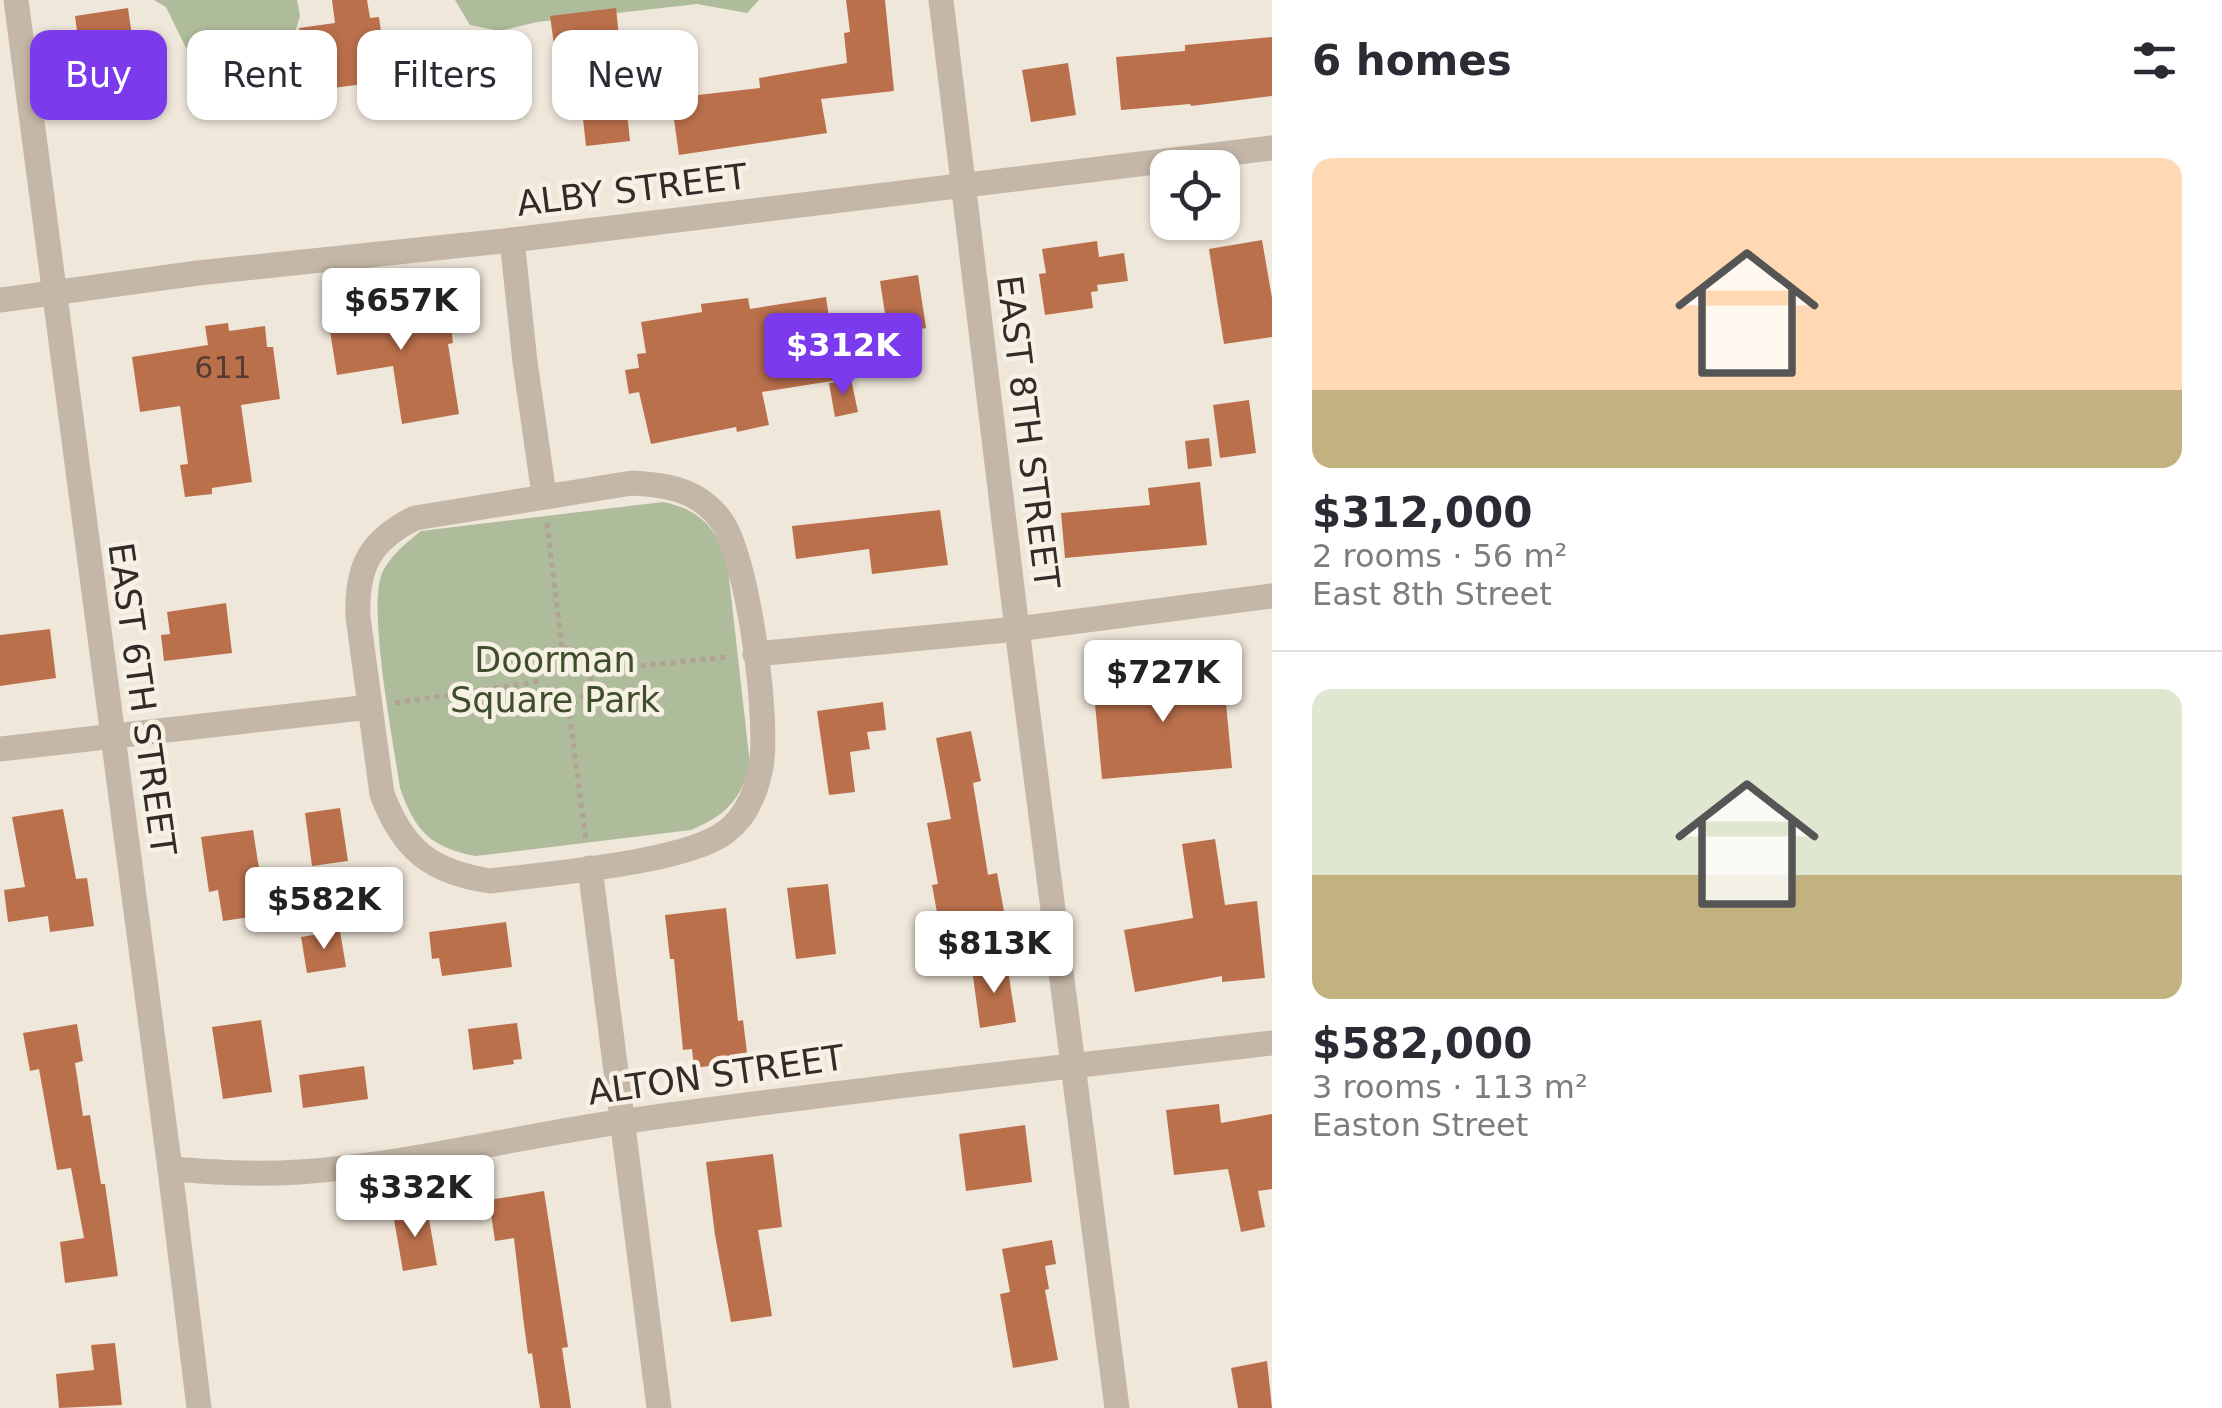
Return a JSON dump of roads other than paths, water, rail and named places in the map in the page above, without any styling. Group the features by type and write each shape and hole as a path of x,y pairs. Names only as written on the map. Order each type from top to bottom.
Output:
{"street":[{"name":"EAST 6TH STREET","path":"16,0 199,1408"},
{"name":"EAST 8TH STREET","path":"941,0 1117,1408"},
{"name":"ALBY STREET","path":"0,300 198,273 512,240 1272,148"},
{"path":"512,240 524,362 544,496"},
{"path":"632,483 669,485 684,490 720,517 739,564 755,654 763,754 760,774 748,807 737,821 712,840 694,847 590,868 490,881 461,877 435,866 408,844 382,794 357,588 364,563 376,545 416,518 544,496 632,483"},
{"path":"755,654 1017,628 1272,596"},
{"path":"0,749 370,707"},
{"path":"590,868 659,1408"},
{"name":"ALTON STREET","path":"170,1169 256,1174 302,1172 388,1162 621,1121 1272,1043"}],"park label":[{"name":"Doorman Square Park","path":"555,680"}]}
